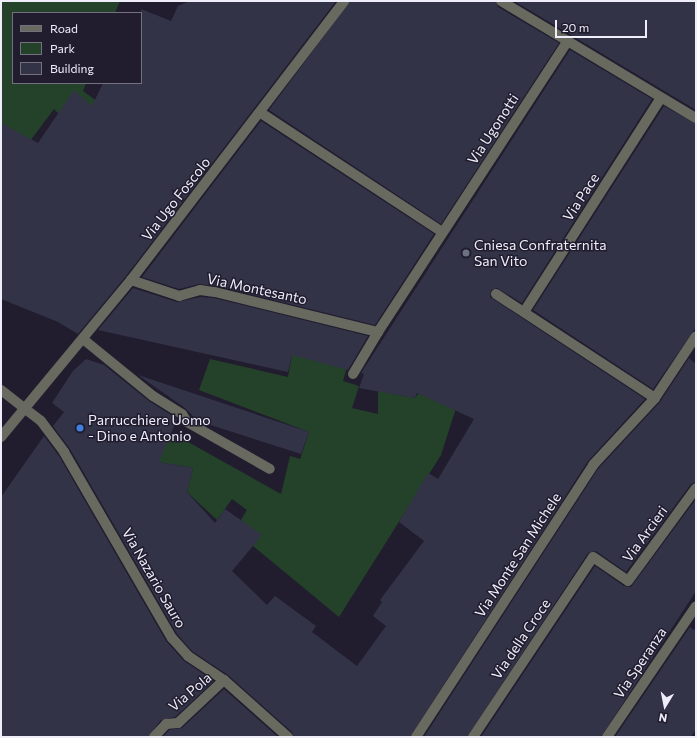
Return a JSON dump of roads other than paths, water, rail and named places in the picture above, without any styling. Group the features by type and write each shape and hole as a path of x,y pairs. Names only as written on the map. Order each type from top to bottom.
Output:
{"street":[{"name":"Via Ugo Foscolo","path":"1,437 131,280 261,113 344,1"},
{"path":"500,1 696,118"},
{"name":"Via Ugonotti","path":"353,374 442,232 568,41"},
{"name":"Via Pace","path":"524,312 661,98"},
{"path":"261,113 442,232"},
{"name":"Via Montesanto","path":"131,280 179,296 200,290 215,292 378,332"},
{"path":"496,294 655,398 696,336"},
{"path":"83,339 153,396 182,414 187,422 270,469"},
{"name":"Via Nazario Sauro","path":"1,390 42,421 64,452 172,638 188,656 224,680 288,737"},
{"name":"Via Monte San Michele","path":"416,737 593,465 655,398"},
{"name":"Via Arcieri","path":"593,557 628,581 696,488"},
{"name":"Via della Croce","path":"473,737 593,557"},
{"name":"Via Speranza","path":"607,737 696,606"},
{"name":"Via Pola","path":"154,737 166,724 178,723 224,680"}],"place":[{"name":"Cniesa Confraternita San Vito","path":"466,253"},
{"name":"Parrucchiere Uomo - Dino e Antonio","path":"80,428"}]}
